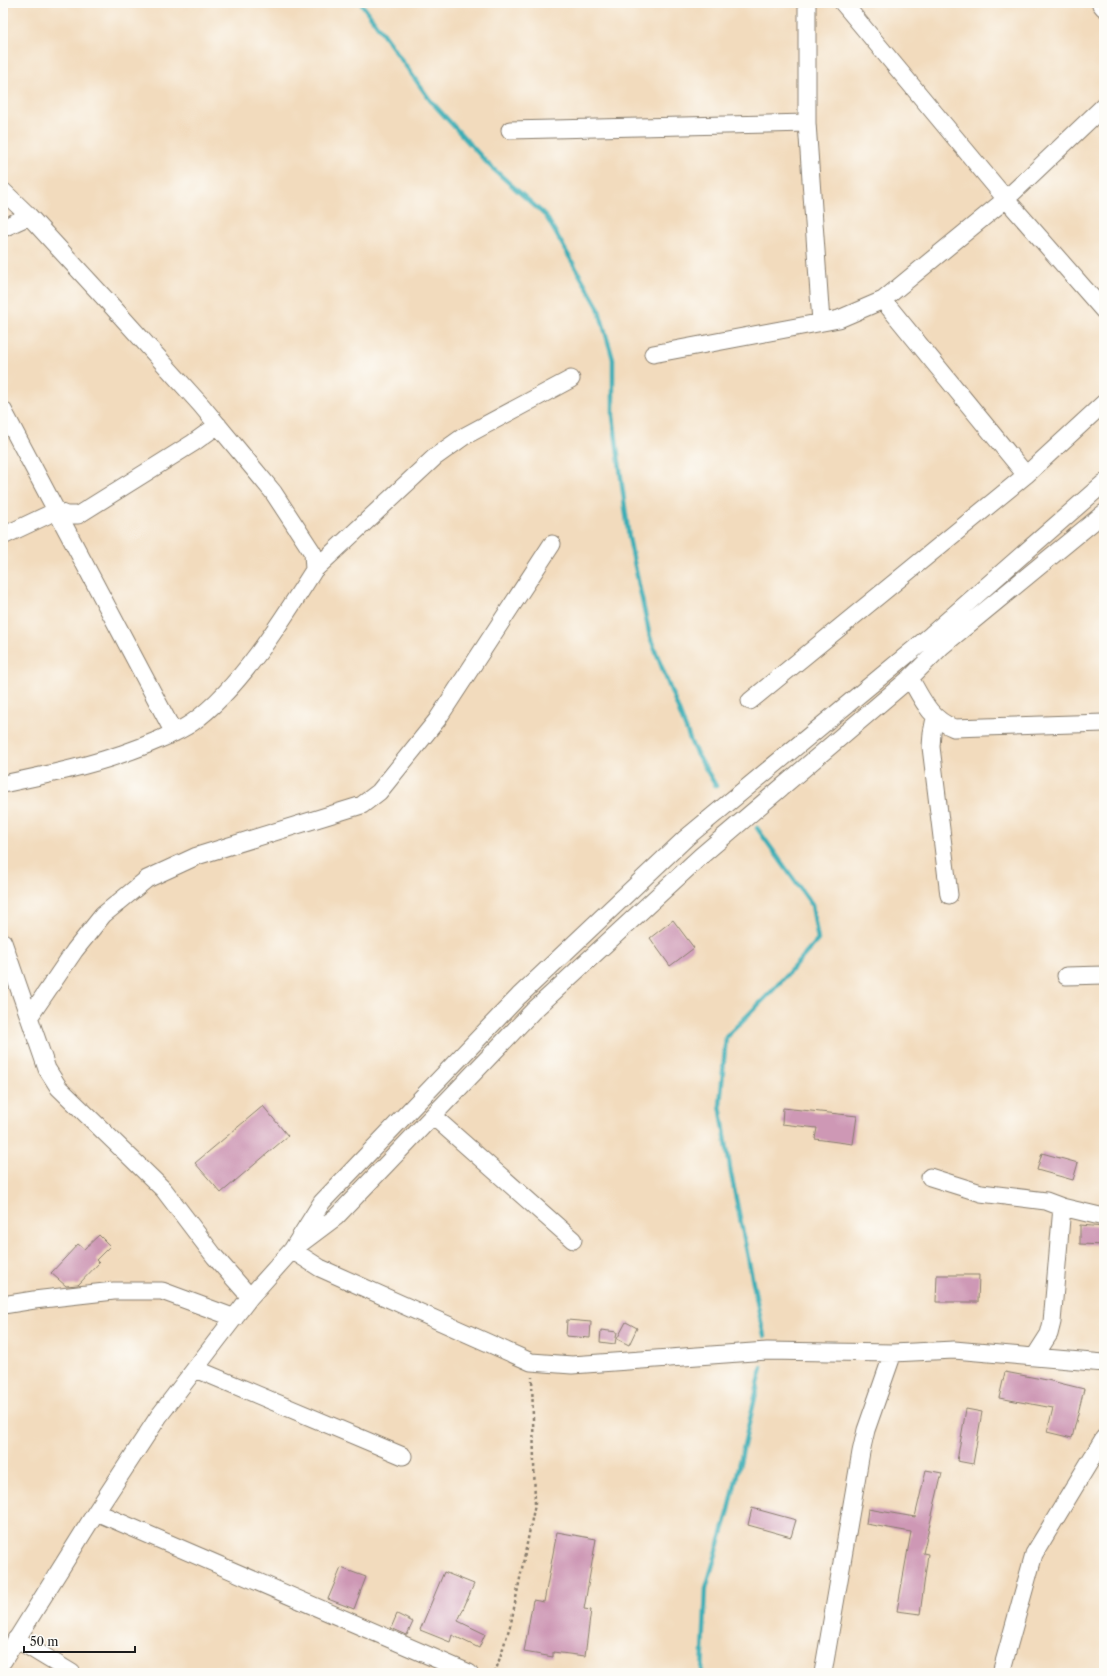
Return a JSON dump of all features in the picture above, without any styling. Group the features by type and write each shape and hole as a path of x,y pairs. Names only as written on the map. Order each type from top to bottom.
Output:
{"street":[{"path":"807,3 807,123 821,322"},
{"path":"844,3 1006,199 1104,311"},
{"path":"1100,3 1104,8"},
{"path":"653,354 839,319 883,300 1006,199 1104,106"},
{"path":"510,130 807,123"},
{"path":"3,191 29,216 110,304 218,425 273,492 304,538 312,553 314,570"},
{"path":"3,228 29,216"},
{"path":"883,300 1026,475"},
{"path":"3,784 101,762 132,752 174,733 193,722 223,694 257,654 314,570 435,457 463,438 571,379"},
{"path":"750,701 1026,475 1104,403"},
{"path":"3,410 174,733"},
{"path":"3,536 56,511 66,515 78,515 193,443 218,425"},
{"path":"3,1661 96,1512 160,1416 250,1297 292,1250 322,1202 519,996 686,838 931,635 1104,483"},
{"path":"292,1250 336,1217 434,1117 533,1011 701,856 910,678 941,647 1104,513"},
{"path":"30,1016 75,950 103,915 147,879 197,856 362,805 379,792 437,720 552,544"},
{"path":"910,678 926,707 936,718 944,724 954,728 1104,723"},
{"path":"936,718 932,732 931,747 949,895"},
{"path":"3,942 30,1016 47,1069 59,1088 164,1190 215,1257 250,1297"},
{"path":"1066,976 1104,975"},
{"path":"434,1117 573,1240"},
{"path":"930,1177 981,1194 1046,1201 1062,1207 1104,1217"},
{"path":"1035,1356 1049,1334 1052,1322 1062,1207"},
{"path":"292,1250 320,1268 531,1362 572,1366 767,1351 893,1354 965,1350 1104,1363"},
{"path":"3,1305 114,1291 162,1291 235,1318"},
{"path":"823,1673 861,1452 866,1430 893,1354"},
{"path":"196,1369 403,1456"},
{"path":"1001,1673 1034,1554 1104,1438"},
{"path":"96,1512 469,1673"},
{"path":"16,1640 72,1673"}],"path":[{"path":"495,1673 511,1623 535,1504 531,1362"}],"building":[{"path":"673,920 694,948 670,966 650,938"},
{"path":"263,1106 288,1136 221,1193 195,1163"},
{"path":"783,1108 857,1116 853,1144 815,1139 817,1128 782,1124"},
{"path":"1042,1153 1078,1163 1073,1180 1037,1170"},
{"path":"1080,1225 1104,1227 1104,1245 1080,1244"},
{"path":"99,1235 110,1246 96,1260 99,1263 78,1285 66,1286 51,1273 78,1244 84,1249"},
{"path":"937,1275 979,1275 978,1302 936,1302"},
{"path":"567,1320 591,1322 590,1338 566,1336"},
{"path":"626,1322 637,1328 629,1345 617,1339"},
{"path":"601,1330 617,1332 615,1344 600,1342"},
{"path":"1005,1372 1084,1389 1072,1438 1047,1432 1053,1408 999,1398"},
{"path":"966,1409 982,1412 973,1464 957,1461"},
{"path":"926,1470 942,1473 923,1553 928,1554 920,1614 897,1611 911,1532 866,1524 868,1509 915,1517"},
{"path":"752,1508 796,1520 791,1537 748,1525"},
{"path":"557,1532 596,1539 584,1609 591,1610 585,1656 553,1652 553,1657 524,1652 533,1600 544,1602"},
{"path":"341,1568 366,1577 354,1609 328,1599"},
{"path":"444,1572 474,1584 458,1621 485,1634 479,1648 452,1635 450,1642 420,1630"},
{"path":"397,1614 413,1622 407,1635 391,1628"}],"waterway":[{"path":"361,3 430,100 489,165 546,216 598,307 613,359 613,416 629,538 650,637 693,747 716,786"},
{"path":"757,828 812,905 818,940 773,990 726,1037 720,1105 731,1174 764,1336"},
{"path":"702,1673 706,1588 729,1510 762,1367"}]}
